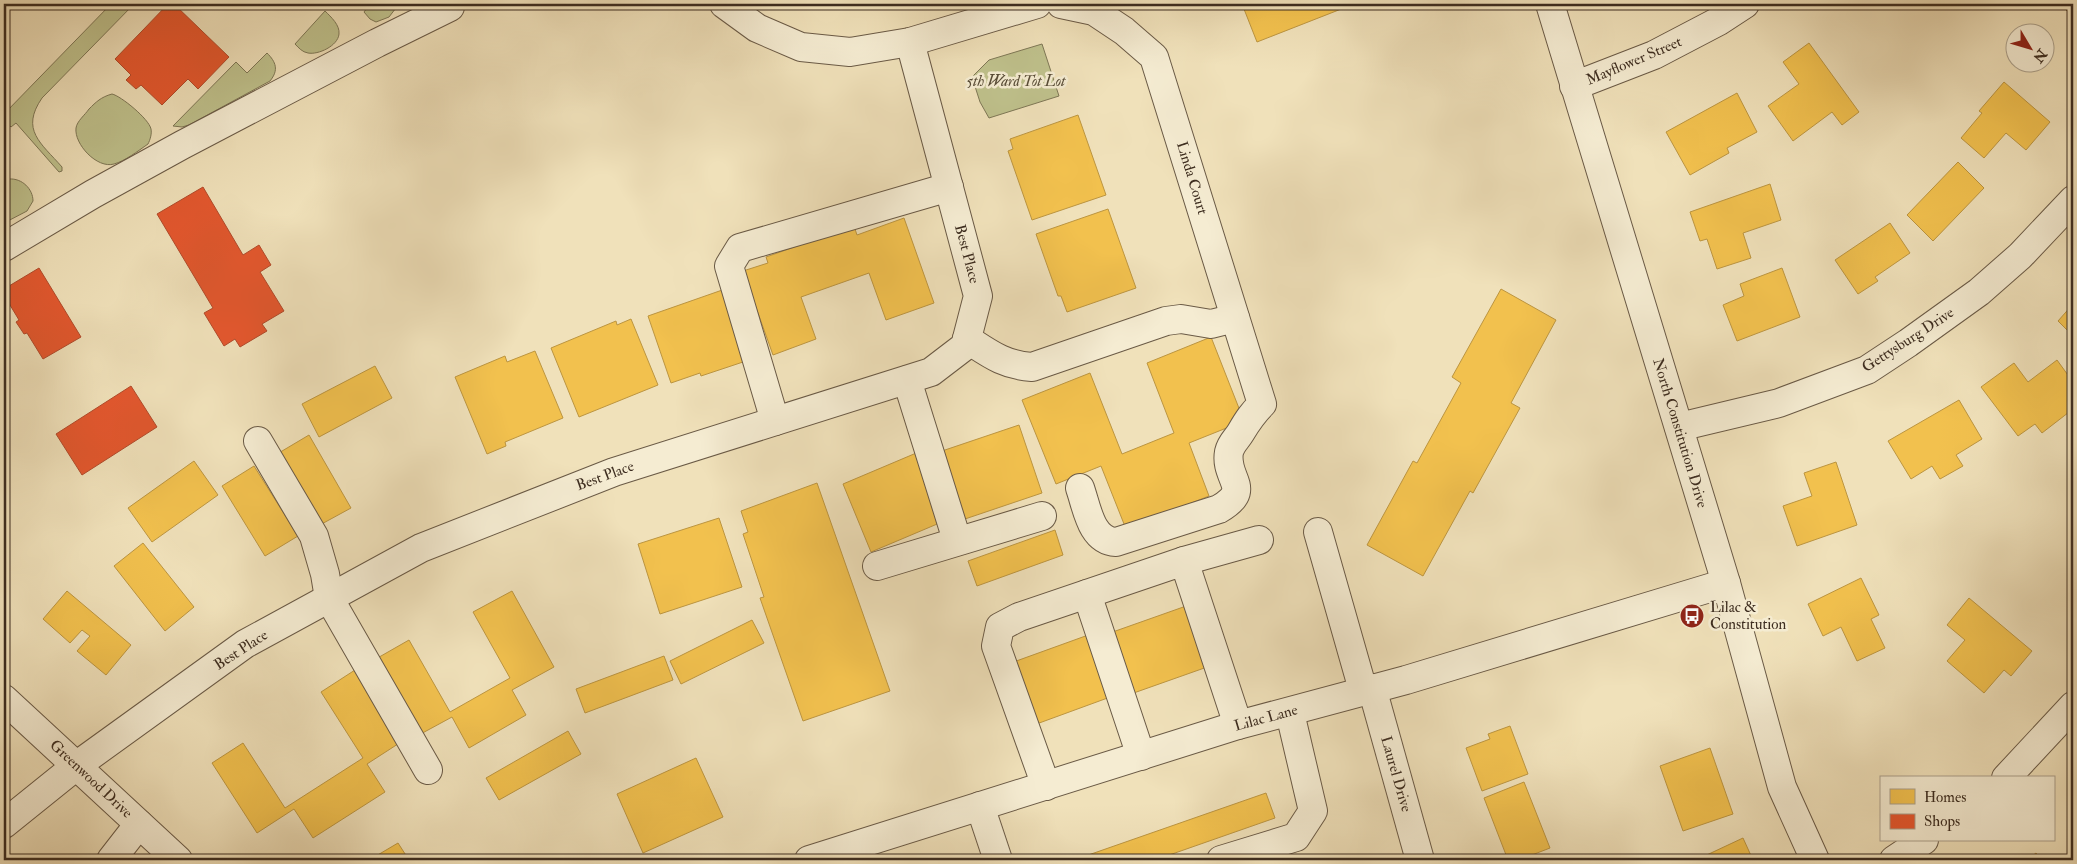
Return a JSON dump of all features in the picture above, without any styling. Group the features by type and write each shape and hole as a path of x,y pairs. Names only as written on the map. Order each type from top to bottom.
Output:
{"street":[{"path":"724,4 757,28 801,47 850,52 910,42 1037,4"},
{"name":"Linda Court","path":"1061,4 1094,12 1124,31 1154,57 1262,404 1232,442 1228,453 1237,488 1236,496 1230,503 1219,509 1116,542 1108,542 1098,536 1080,488"},
{"name":"North Constitution Drive","path":"1550,4 1726,583 1782,787 1815,860"},
{"name":"Mayflower Street","path":"1574,86 1654,56 1745,4"},
{"path":"4,247 92,194 182,145 454,5"},
{"name":"Best Place","path":"4,824 76,766 245,644 430,544 614,472 931,372 965,346 978,296 910,42"},
{"path":"775,421 729,266 740,248 949,186"},
{"name":"Gettysburg Drive","path":"1679,427 1779,403 1867,370 1980,292 2020,256 2073,200"},
{"path":"967,339 998,359 1015,365 1032,366 1166,322 1182,319 1210,324 1235,318"},
{"path":"907,380 957,540"},
{"path":"258,441 314,536 325,574 329,598 428,770"},
{"path":"877,566 957,540 1042,516"},
{"name":"Laurel Drive","path":"1318,532 1420,860"},
{"path":"1046,786 996,646 1000,627 1019,617 1184,560 1259,540"},
{"path":"1184,560 1238,725"},
{"name":"Lilac Lane","path":"809,860 1238,725 1290,713 1368,689 1406,680 1726,583"},
{"path":"1087,594 1141,756"},
{"name":"Greenwood Drive","path":"4,699 178,860"},
{"path":"2008,776 2073,706"},
{"path":"1221,860 1296,837 1313,811 1290,713"},
{"path":"980,806 998,860"},
{"path":"111,860 138,824"},
{"path":"1894,860 1921,842"}],"green space":[{"path":"111,4 134,4 42,98 36,109 33,128 41,143 62,167 62,171 59,172 16,123 11,127 4,120 4,114"},
{"path":"370,4 399,4 389,17 376,22 370,19 364,12"},
{"path":"325,11 338,27 338,38 327,49 317,53 304,52 295,44"},
{"name":"5th Ward Tot Lot","path":"1042,44 1059,96 989,118 980,102 972,77 989,60"},
{"path":"267,53 275,66 275,73 270,81 189,125 182,127 173,126 236,62 247,73"},
{"path":"112,94 122,99 140,114 149,125 151,133 148,144 123,161 107,165 88,154 79,141 76,128 79,120 94,104"},
{"path":"9,179 18,180 26,185 31,192 33,201 27,211 4,223 4,184"}],"building: Homes":[{"path":"1242,4 1354,4 1257,42"},
{"path":"2073,4 2073,17 2066,10"},
{"path":"1809,43 1859,112 1842,125 1832,112 1793,141 1768,106 1799,84 1783,62"},
{"path":"2004,82 2050,122 2026,150 2006,133 1984,158 1961,138 1982,113 1979,111"},
{"path":"1737,93 1757,132 1727,148 1729,153 1690,175 1666,132"},
{"path":"1078,115 1106,195 1032,220 1008,151 1013,149 1010,139"},
{"path":"1958,162 1984,188 1933,241 1907,215"},
{"path":"1770,184 1781,220 1743,233 1751,258 1717,269 1707,239 1700,241 1690,212"},
{"path":"1108,209 1136,288 1067,312 1061,296 1058,296 1036,234"},
{"path":"904,218 934,303 886,320 869,273 801,297 816,339 773,355 743,271 768,263 766,257 854,226 857,235"},
{"path":"1890,223 1910,253 1875,277 1878,281 1858,294 1835,260"},
{"path":"1782,268 1800,317 1737,341 1723,305 1744,296 1740,284"},
{"path":"728,288 752,359 701,376 700,373 671,383 648,316"},
{"path":"1501,289 1556,320 1511,403 1520,408 1473,493 1470,491 1423,576 1367,545 1413,461 1417,463 1461,383 1452,377"},
{"path":"2073,304 2073,336 2058,321"},
{"path":"631,319 658,385 579,417 551,348 616,321 617,325"},
{"path":"1211,337 1244,421 1189,443 1209,496 1126,529 1101,466 1056,484 1022,400 1090,373 1122,454 1174,433 1147,363"},
{"path":"535,351 563,418 505,442 506,446 487,454 455,377 505,356 507,362"},
{"path":"2057,360 2073,382 2073,409 2042,433 2035,424 2018,436 1981,387 2014,363 2028,382"},
{"path":"375,366 392,398 319,437 302,404"},
{"path":"1959,400 1982,439 1956,455 1963,466 1940,479 1932,466 1911,479 1888,441"},
{"path":"1019,425 1042,493 962,520 939,452"},
{"path":"309,435 351,508 318,526 277,454"},
{"path":"921,451 949,519 871,552 843,484"},
{"path":"194,461 218,495 152,542 128,508"},
{"path":"1836,462 1857,525 1797,546 1783,506 1812,496 1804,473"},
{"path":"254,466 298,536 265,556 222,486"},
{"path":"817,483 890,691 803,721 760,598 764,597 743,534 748,532 741,511"},
{"path":"719,518 742,587 660,614 638,544"},
{"path":"1055,530 1063,555 977,586 968,561"},
{"path":"143,543 194,607 165,631 114,566"},
{"path":"1861,578 1879,615 1871,619 1885,648 1857,661 1841,627 1823,636 1808,604"},
{"path":"67,591 131,645 106,675 77,651 90,636 82,630 70,643 43,619"},
{"path":"512,591 554,667 512,690 526,715 469,748 452,717 417,736 374,660 409,640 450,712 510,678 473,612"},
{"path":"1969,598 2032,651 2011,676 2004,670 1984,693 1947,661 1965,640 1947,625"},
{"path":"1189,605 1210,666 1128,695 1107,634"},
{"path":"752,620 764,643 681,684 670,661"},
{"path":"1091,634 1113,696 1031,726 1008,664"},
{"path":"664,656 673,680 585,713 576,689"},
{"path":"355,670 401,742 367,764 385,792 313,838 294,809 257,833 212,763 243,743 285,808 363,758 321,692"},
{"path":"1510,726 1528,774 1482,791 1466,748 1490,739 1488,734"},
{"path":"568,731 581,754 499,800 486,778"},
{"path":"1710,748 1733,814 1683,831 1660,766"},
{"path":"696,758 723,817 643,853 617,794"},
{"path":"1524,782 1550,848 1519,860 1508,860 1484,798"},
{"path":"1266,793 1275,818 1155,860 1074,860"},
{"path":"1743,838 1753,860 1696,860"},
{"path":"398,843 409,860 378,860 376,856"},
{"path":"2036,853 2042,860 2027,860"}],"building: Shops":[{"path":"168,4 174,4 229,57 198,89 188,79 162,105 141,85 136,89 126,80 131,75 115,59"},
{"path":"203,187 243,255 259,245 271,265 260,272 284,311 262,324 267,331 240,347 235,339 224,346 204,313 213,308 157,214"},
{"path":"39,268 81,337 43,359 27,333 24,334 16,322 19,320 4,295 4,289"},
{"path":"131,386 157,427 82,475 56,434"}],"place":[{"name":"Lilac & Constitution","path":"1692,616"}]}
